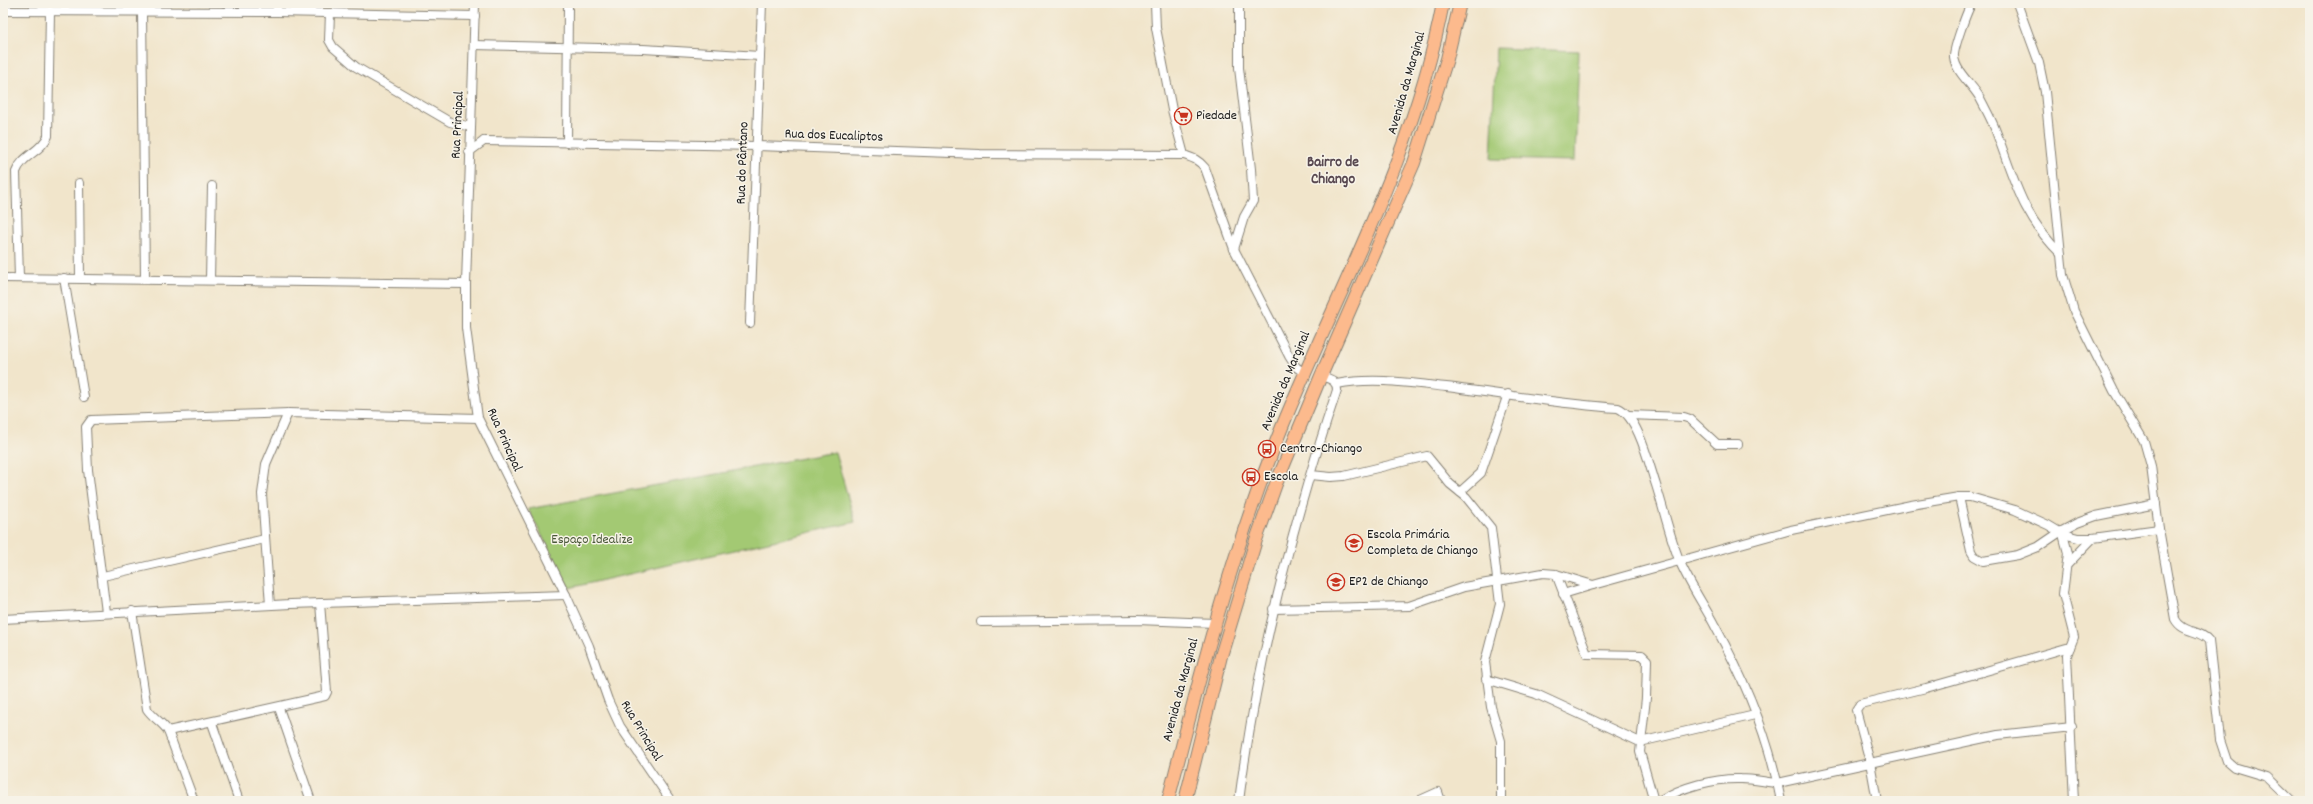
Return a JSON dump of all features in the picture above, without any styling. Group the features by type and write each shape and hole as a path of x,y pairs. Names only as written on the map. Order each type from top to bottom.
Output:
{"main road":[{"name":"Avenida da Marginal","path":"1168,801 1215,623 1262,480 1305,373 1351,273 1404,148 1420,102 1436,39 1443,3"},
{"name":"Avenida da Marginal","path":"1185,801 1220,656 1256,540 1276,484 1321,376 1414,163 1447,59 1460,3"}],"street":[{"path":"277,3 277,12"},
{"name":"Rua Principal","path":"475,3 469,152 466,328 478,418 566,596 589,646 608,700 620,726 671,801"},
{"path":"567,144 568,3"},
{"name":"Rua do Pântano","path":"750,323 762,3"},
{"path":"1155,3 1156,28 1173,116 1184,156 1201,162 1205,168 1234,249 1289,356 1296,367 1305,373"},
{"path":"1234,249 1244,217 1253,201 1252,170 1240,68 1239,3"},
{"path":"1972,3 1965,17 1956,46 1954,55 1955,62 1978,95 1997,132 2026,210 2049,243 2061,254"},
{"path":"2017,3 2039,63 2045,92 2063,275 2074,311 2114,391 2144,441 2151,466 2159,529 2175,619 2179,626 2187,631 2205,636 2209,641 2220,740 2227,760 2234,767 2267,777 2292,801"},
{"path":"3,11 50,11 85,7 142,11 204,7 277,12 475,16"},
{"path":"19,278 16,172 23,160 45,143 48,136 50,11"},
{"path":"142,11 145,278"},
{"path":"330,13 329,40 341,55 356,67 438,116 471,130 484,141 469,152"},
{"path":"474,45 643,49 760,56"},
{"name":"Rua dos Eucaliptos","path":"484,141 567,144 757,146 996,154 1184,156"},
{"path":"78,183 80,278"},
{"path":"210,280 212,186"},
{"path":"3,278 145,278 466,284"},
{"path":"64,278 84,397"},
{"path":"1321,376 1334,381 1337,384 1368,380 1508,394 1578,406 1618,408 1628,415 1648,461 1680,562 1733,660 1755,715 1778,783 1781,801"},
{"path":"1239,801 1244,760 1285,555 1337,390 1337,384"},
{"path":"1460,492 1481,473 1493,442 1508,394"},
{"path":"106,612 103,576 88,470 86,427 88,422 91,420 288,413 478,418"},
{"path":"270,605 262,494 266,464 288,413"},
{"path":"1628,415 1684,417 1692,420 1717,444 1738,444"},
{"path":"1311,475 1326,477 1344,476 1427,456 1450,484 1466,497 1491,528 1496,581 1500,604 1485,662 1486,679 1491,707 1501,741 1501,801"},
{"path":"1959,497 1971,551 1974,556 1983,561 2028,552 2061,533 2096,516 2156,504"},
{"path":"1563,594 1791,530 1910,504 1959,497 1970,497 2015,510 2061,533 2093,538 2159,529"},
{"path":"2061,533 2068,553 2068,564 2063,594 2074,629 2074,637 2070,647 2067,664 2072,727 2074,801"},
{"path":"2068,564 2093,538"},
{"path":"103,576 265,540"},
{"path":"1273,609 1408,606 1464,587 1526,575 1556,574 1593,585"},
{"path":"1556,574 1587,654 1642,655 1647,660 1646,698 1640,742 1642,762 1654,801"},
{"path":"3,619 106,612 270,605 566,596"},
{"path":"168,731 322,698 326,694 320,603"},
{"path":"132,611 147,709 152,716 164,725 168,731 194,801"},
{"path":"981,622 1136,620 1215,623"},
{"path":"1876,801 1870,762 1856,710 1860,704 1926,688 2070,647"},
{"path":"1486,679 1536,694 1640,742 1755,715"},
{"path":"279,708 311,801"},
{"path":"212,722 239,801"},
{"path":"1658,801 1683,789 1728,780 1741,779 1778,783 1998,735 2072,727"},
{"path":"1418,801 1438,792 1441,801"}],"green space":[{"path":"1496,48 1579,51 1575,161 1491,159"},
{"path":"3,199 5,256 3,256"},
{"name":"Espaço Idealize","path":"835,452 855,522 569,588 528,509"}],"place":[{"name":"Piedade","path":"1183,116"},
{"name":"Centro-Chiango","path":"1267,449"},
{"name":"Escola","path":"1251,477"},
{"name":"Escola Primária Completa de Chiango","path":"1354,543"},
{"name":"EP2 de Chiango","path":"1336,582"}],"district":[{"name":"Bairro de Chiango","path":"1333,172"}]}
